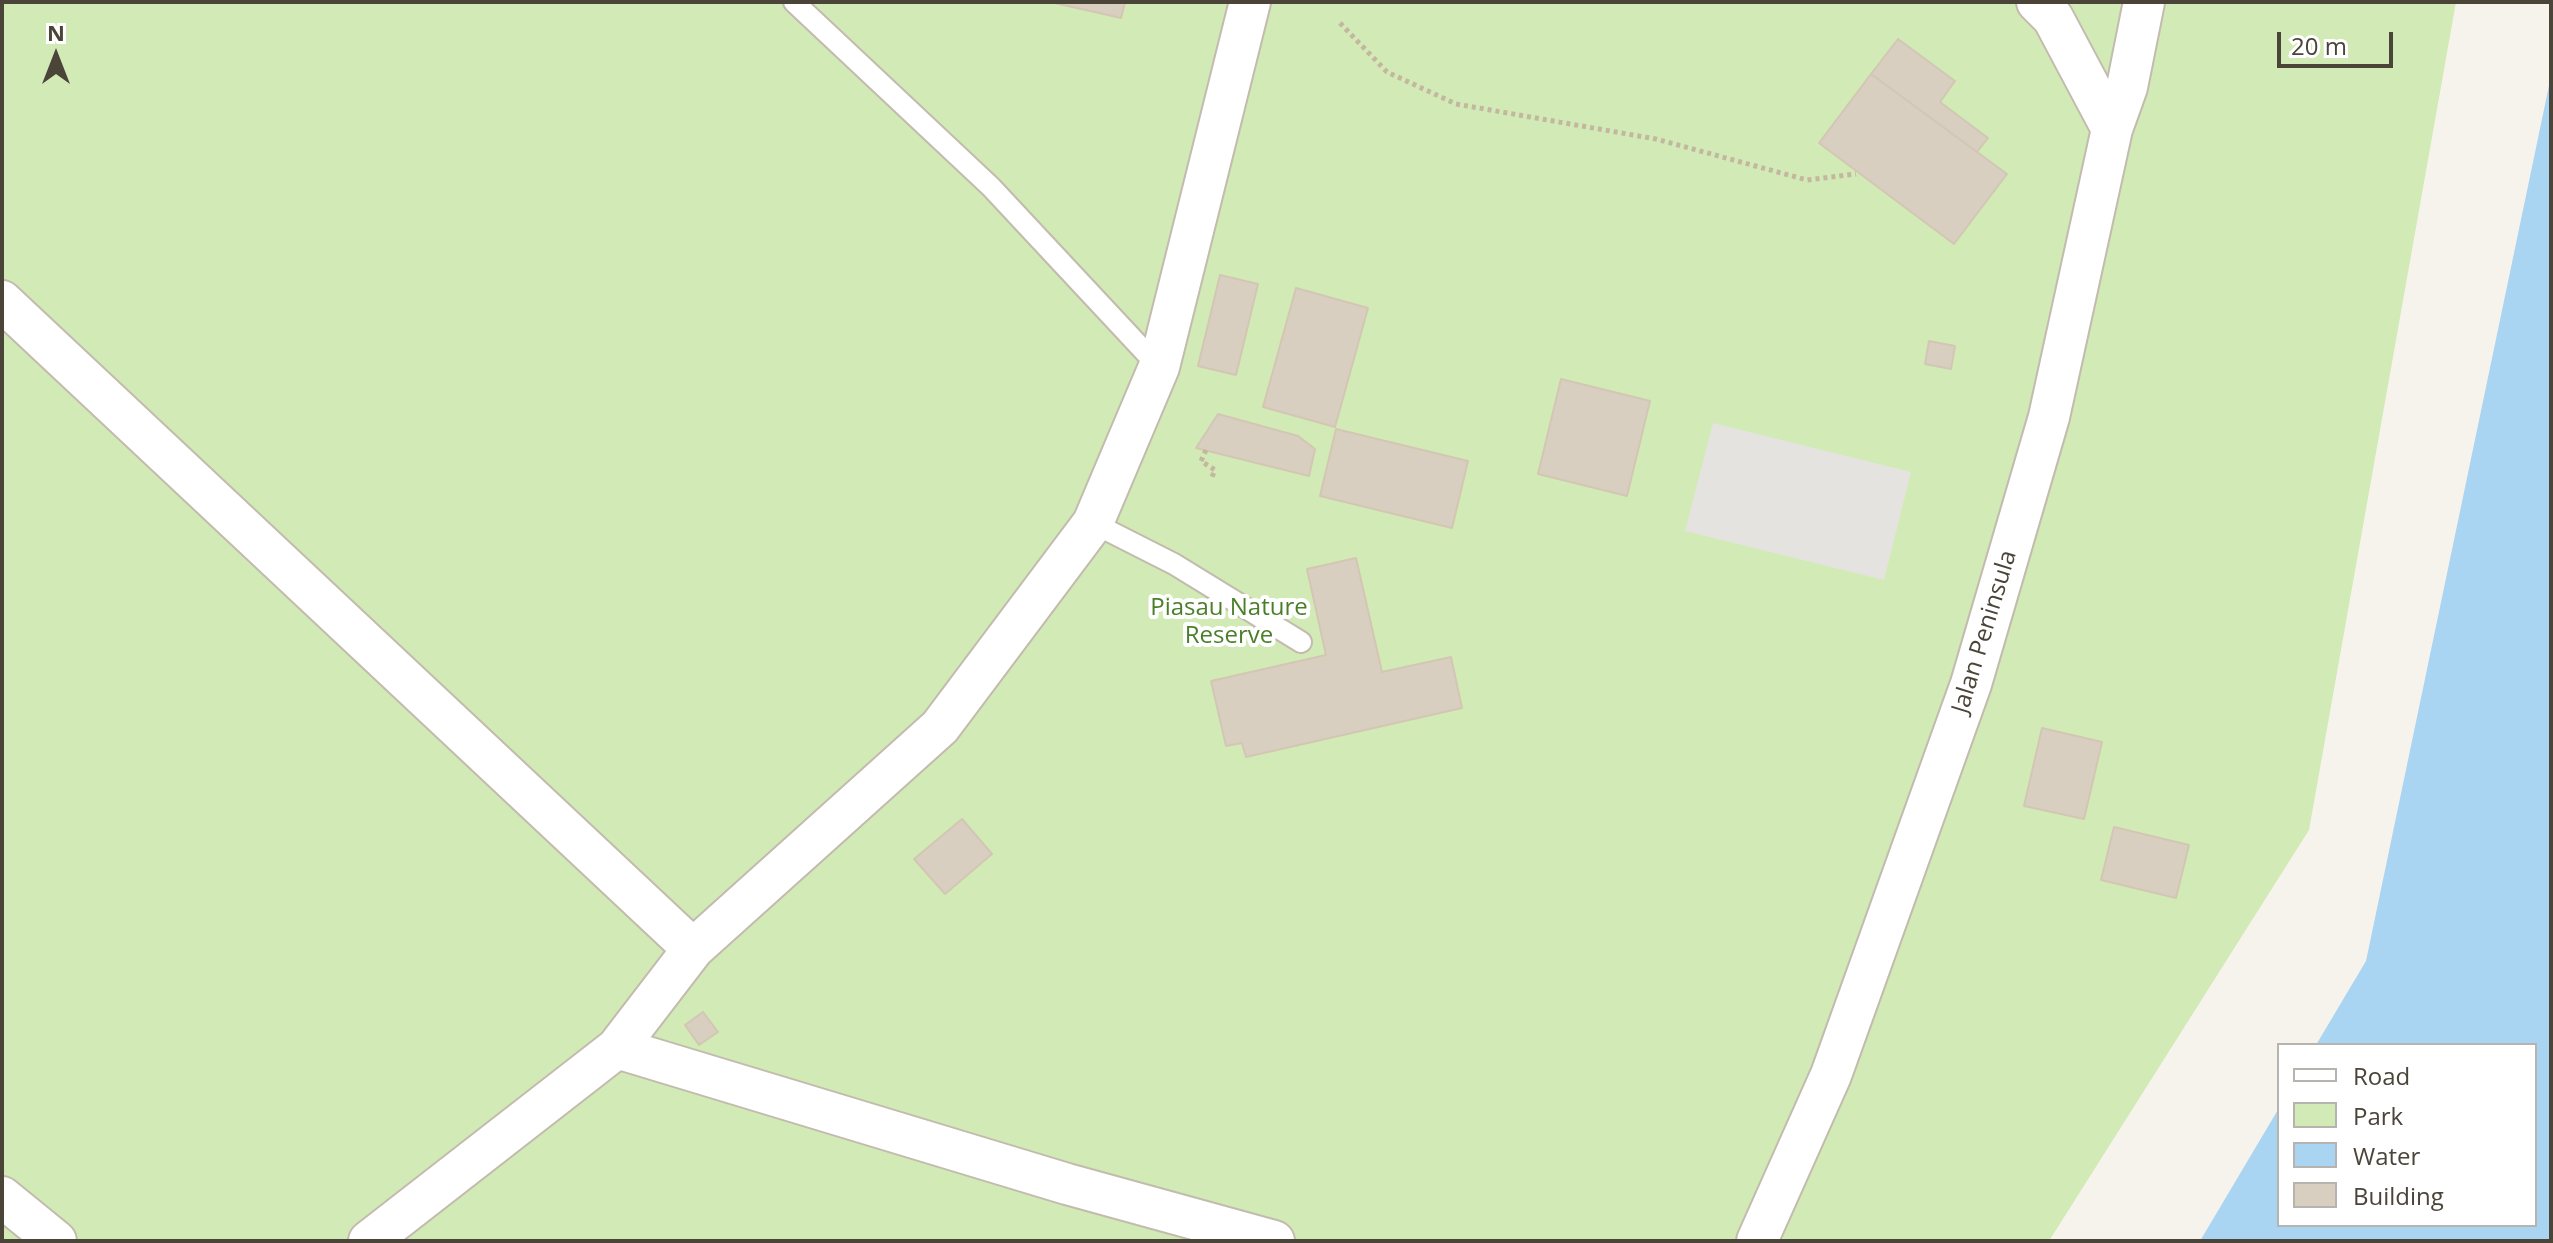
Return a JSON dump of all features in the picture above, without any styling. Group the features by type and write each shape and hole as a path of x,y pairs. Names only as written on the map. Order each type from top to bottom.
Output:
{"street":[{"path":"369,1241 617,1048 693,949 940,727 1093,523 1159,367 1250,2"},
{"path":"2037,2 2053,18 2112,129"},
{"name":"Jalan Peninsula","path":"1757,1241 1831,1075 1971,684 2049,417 2112,129 2127,87 2144,2"},
{"path":"2,301 693,949"},
{"path":"617,1048 1067,1184 1274,1241"},
{"path":"2,1197 56,1241"}],"lane":[{"path":"794,2 991,187 1159,367"},
{"path":"1093,523 1174,564 1301,642"}],"path":[{"path":"1340,23 1387,72 1456,104 1656,139 1807,180 1856,174"},
{"path":"1206,450 1201,461 1215,470 1211,479"}],"green space":[{"name":"Piasau Nature Reserve","path":"2,2 2456,2 2309,830 2049,1241 2,1241"}],"shaded area":[{"path":"1713,423 1911,472 1884,580 1685,531"}],"water":[{"path":"2551,76 2551,1241 2200,1241 2277,1111 2277,1227 2537,1227 2537,1043 2317,1043 2366,961"}],"building":[{"path":"1050,2 1125,2 1121,18"},
{"path":"1898,39 1955,81 1940,102 1988,138 1977,152 1871,74"},
{"path":"1871,74 2007,174 1954,244 1819,143"},
{"path":"1220,275 1258,284 1236,375 1198,366"},
{"path":"1296,288 1368,308 1335,427 1263,407"},
{"path":"1929,341 1955,346 1951,369 1925,364"},
{"path":"1561,379 1650,401 1627,496 1538,474"},
{"path":"1218,414 1298,436 1315,449 1309,476 1196,448"},
{"path":"1336,429 1468,461 1452,528 1320,496"},
{"path":"1356,558 1382,672 1451,657 1462,708 1246,757 1242,743 1226,746 1211,681 1326,655 1307,569"},
{"path":"2042,728 2102,742 2084,819 2024,806"},
{"path":"962,819 992,854 945,894 914,859"},
{"path":"2114,827 2189,845 2176,898 2101,880"},
{"path":"703,1012 718,1032 699,1045 685,1025"}]}
